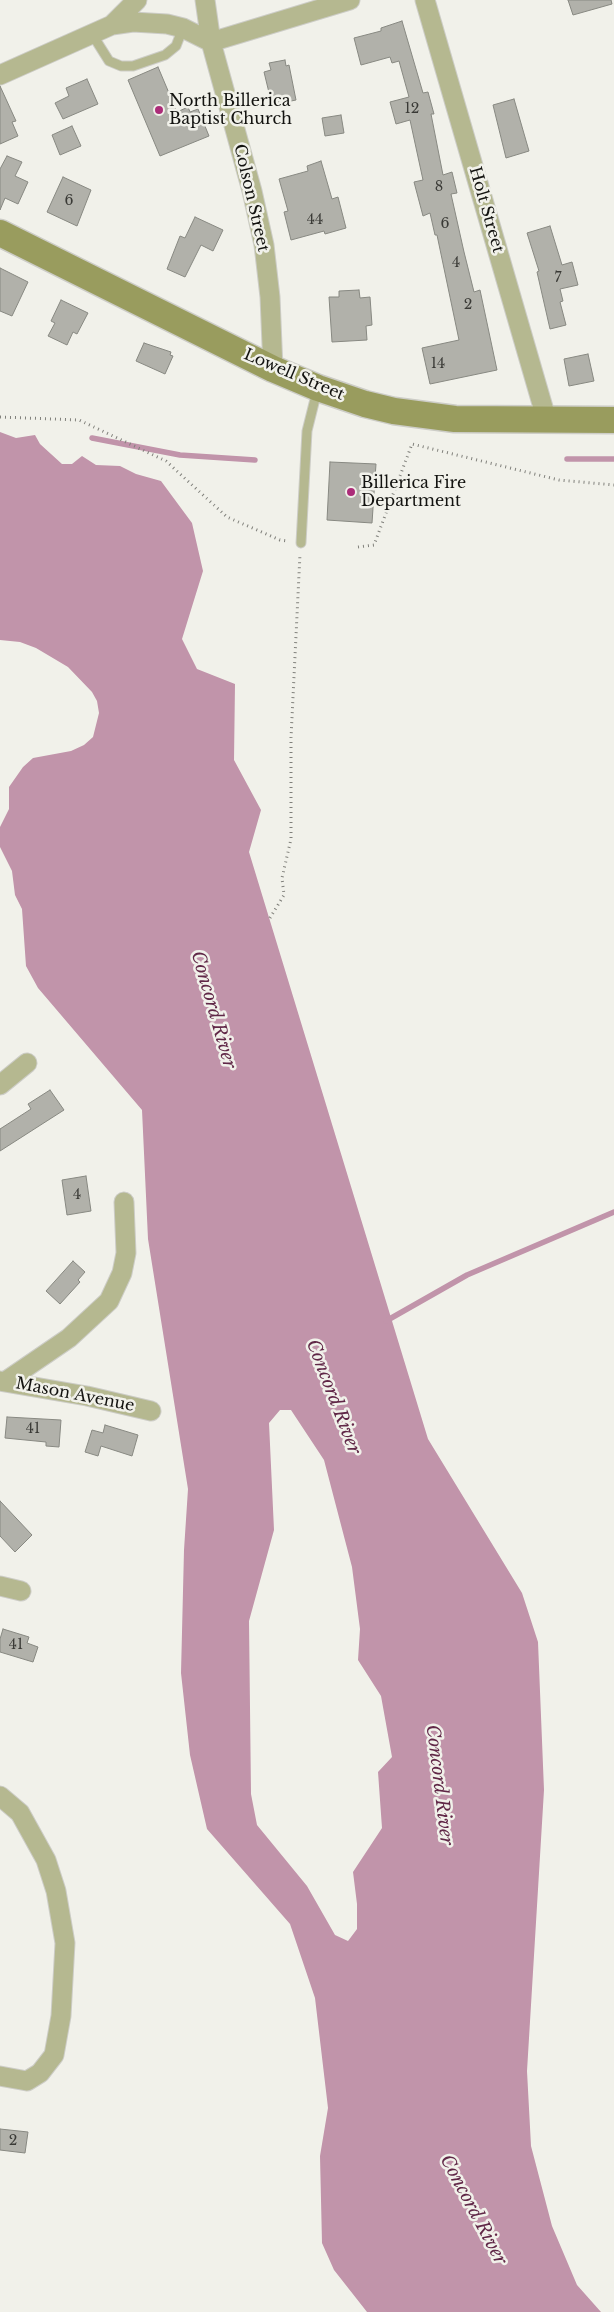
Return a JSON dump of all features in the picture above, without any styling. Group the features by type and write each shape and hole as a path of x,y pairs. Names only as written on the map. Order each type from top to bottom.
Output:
{"main road":[{"name":"Lowell Street","path":"0,233 273,369 318,388 394,411 424,416 547,421 614,420"}],"street":[{"path":"112,25 137,0"},
{"name":"Colson Street","path":"205,0 210,42 252,191 264,245 270,297 273,369"},
{"path":"0,75 112,25 152,22 183,28 210,42 350,0"},
{"name":"Holt Street","path":"425,0 547,421"},
{"path":"0,1086 27,1063"},
{"path":"3,1381 69,1338 109,1301 122,1273 126,1253 124,1202"},
{"name":"Mason Avenue","path":"3,1381 87,1396 151,1411"},
{"path":"0,1586 21,1591"},
{"path":"0,1796 20,1813 46,1860 56,1892 65,1943 61,2016 54,2055 35,2076 27,2081 0,2076"}],"lane":[{"path":"92,34 109,61 121,66 133,66 165,55 176,46 183,28"},
{"path":"301,543 307,431 318,388"}],"path":[{"path":"0,417 79,420 166,461 227,517 280,540 301,543 291,738 291,838 282,878 284,895 270,918"},
{"path":"358,547 374,545 412,444 559,480 614,485"}],"water":[{"name":"Concord River","path":"0,432 16,438 35,435 40,444 62,464 72,464 82,456 96,465 120,466 136,474 161,481 192,523 203,571 182,639 197,669 235,684 234,760 261,810 249,852 428,1439 522,1593 538,1642 544,1790 527,2071 531,2146 552,2226 577,2285 601,2312 367,2312 334,2270 322,2243 320,2156 328,2108 315,1998 290,1924 207,1829 190,1755 181,1673 184,1550 188,1489 148,1239 142,1110 38,988 26,966 22,909 15,895 12,871 0,847 0,827 9,809 9,787 23,767 33,758 71,751 84,745 93,737 99,713 97,701 92,692 68,667 36,648 20,642 0,640","holes":["280,1410 291,1410 324,1460 352,1567 360,1629 358,1660 381,1696 392,1757 378,1772 382,1828 353,1872 357,1904 357,1929 348,1941 335,1935 307,1886 257,1825 251,1794 249,1621 274,1530 269,1423"]}],"building":[{"path":"568,0 611,0 612,4 573,15"},
{"path":"402,21 423,93 428,92 434,114 431,114 443,175 452,172 457,193 451,194 464,252 474,292 480,290 497,370 430,384 422,348 459,340 437,235 435,235 430,213 423,216 414,182 423,180 410,120 396,124 390,102 409,97 399,61 392,63 390,57 361,65 354,38 381,31 381,28"},
{"path":"285,60 286,66 289,65 296,100 272,105 264,72 271,70 269,63"},
{"name":"North Billerica Baptist Church","path":"158,67 177,112 188,107 190,112 198,109 209,136 160,156 128,80"},
{"path":"87,79 98,104 63,119 55,103 69,96 66,88"},
{"path":"0,86 16,121 12,122 18,136 0,144"},
{"path":"514,99 529,151 506,158 493,105"},
{"path":"341,115 344,133 325,136 322,118"},
{"path":"72,126 81,146 60,155 52,135"},
{"path":"7,156 22,162 15,176 28,182 18,204 5,198 0,210 0,169"},
{"path":"321,161 332,199 338,197 346,228 325,234 324,231 291,240 284,212 288,211 279,179 308,171 307,166"},
{"path":"63,177 91,190 77,226 47,212"},
{"path":"195,217 223,230 213,251 201,245 185,277 167,269 180,236 185,238"},
{"path":"550,226 562,265 572,262 578,285 560,289 563,301 560,302 566,325 550,329 537,272 539,271 527,233"},
{"path":"0,268 28,282 12,316 0,311"},
{"path":"359,290 360,298 370,297 372,325 366,326 367,340 332,342 329,297 339,297 339,291"},
{"path":"61,300 88,313 77,334 73,332 67,345 48,336 55,323 51,321"},
{"path":"144,343 171,352 170,355 173,356 165,374 136,361"},
{"path":"588,354 594,381 569,386 564,359"},
{"name":"Billerica Fire Department","path":"330,462 376,464 372,523 327,520"},
{"path":"50,1090 64,1110 0,1151 0,1129 31,1109 28,1104"},
{"path":"86,1176 91,1211 67,1215 62,1180"},
{"path":"73,1261 85,1272 78,1280 80,1282 60,1304 46,1291"},
{"path":"7,1417 61,1420 59,1447 46,1446 46,1442 5,1438"},
{"path":"105,1425 138,1435 132,1456 101,1446 98,1456 85,1452 92,1430 103,1433"},
{"path":"0,1501 32,1535 15,1552 0,1536"},
{"path":"3,1629 29,1637 27,1643 38,1647 33,1662 0,1652 0,1639"},
{"path":"0,2129 28,2132 25,2153 0,2150"}],"waterway":[{"path":"92,438 180,455 255,460"},
{"path":"567,459 614,459"},
{"path":"386,1321 467,1275 614,1212"}],"place":[{"name":"North Billerica Baptist Church","path":"159,110"},
{"name":"Billerica Fire Department","path":"351,492"}]}
